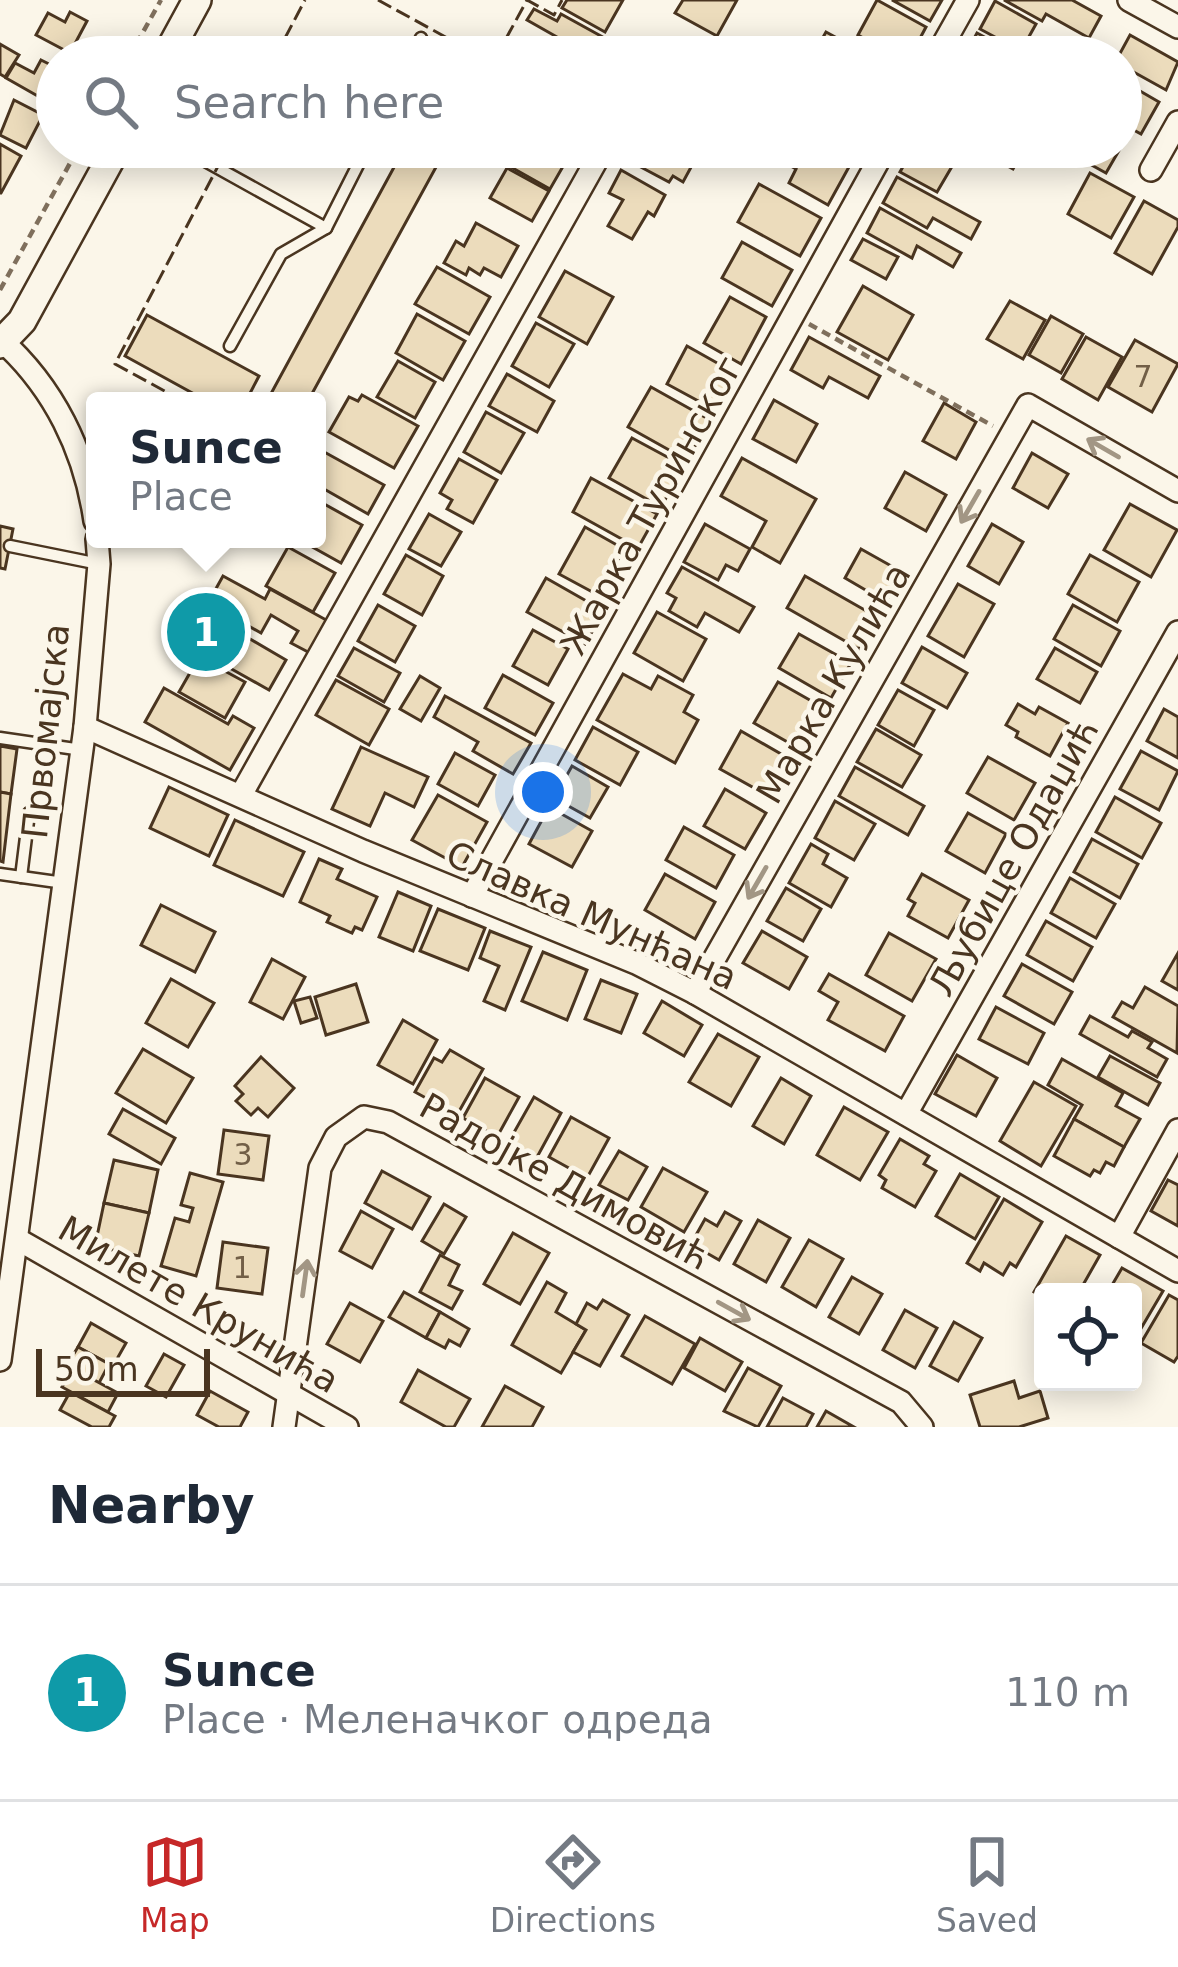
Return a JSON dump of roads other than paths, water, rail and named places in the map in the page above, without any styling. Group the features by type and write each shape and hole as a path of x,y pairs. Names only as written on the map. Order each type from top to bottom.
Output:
{"street":[{"path":"177,36 197,0"},
{"path":"948,36 968,0"},
{"path":"1129,0 1178,27"},
{"path":"1151,170 1178,122"},
{"path":"86,472 46,388 1,342 22,321 106,168"},
{"path":"241,795 592,168"},
{"name":"Жарка Туринског","path":"472,896 874,168"},
{"name":"Марка Кулића","path":"695,993 1028,405 1178,491"},
{"name":"Првомајска","path":"0,1360 9,1238 83,738 98,548"},
{"name":"Љубице Одаџић","path":"906,1114 1178,632"},
{"name":"Славка Мунћана","path":"83,738 241,795 636,963 1178,1271"},
{"name":"Радојке Димовић","path":"289,1394 320,1168 336,1137 364,1117 388,1121 901,1402 922,1427"},
{"path":"1119,1237 1178,1130"},
{"name":"Милете Крунића","path":"9,1238 347,1427"},
{"path":"284,1427 289,1394"}],"lane":[{"path":"218,168 326,228"},
{"path":"230,346 281,254 326,228 356,168"},
{"path":"10,546 99,564"},
{"path":"0,738 83,738"},
{"path":"21,877 29,813"},
{"path":"0,874 64,883"}],"place":[{"name":"Sunce","path":"206,632"}]}
